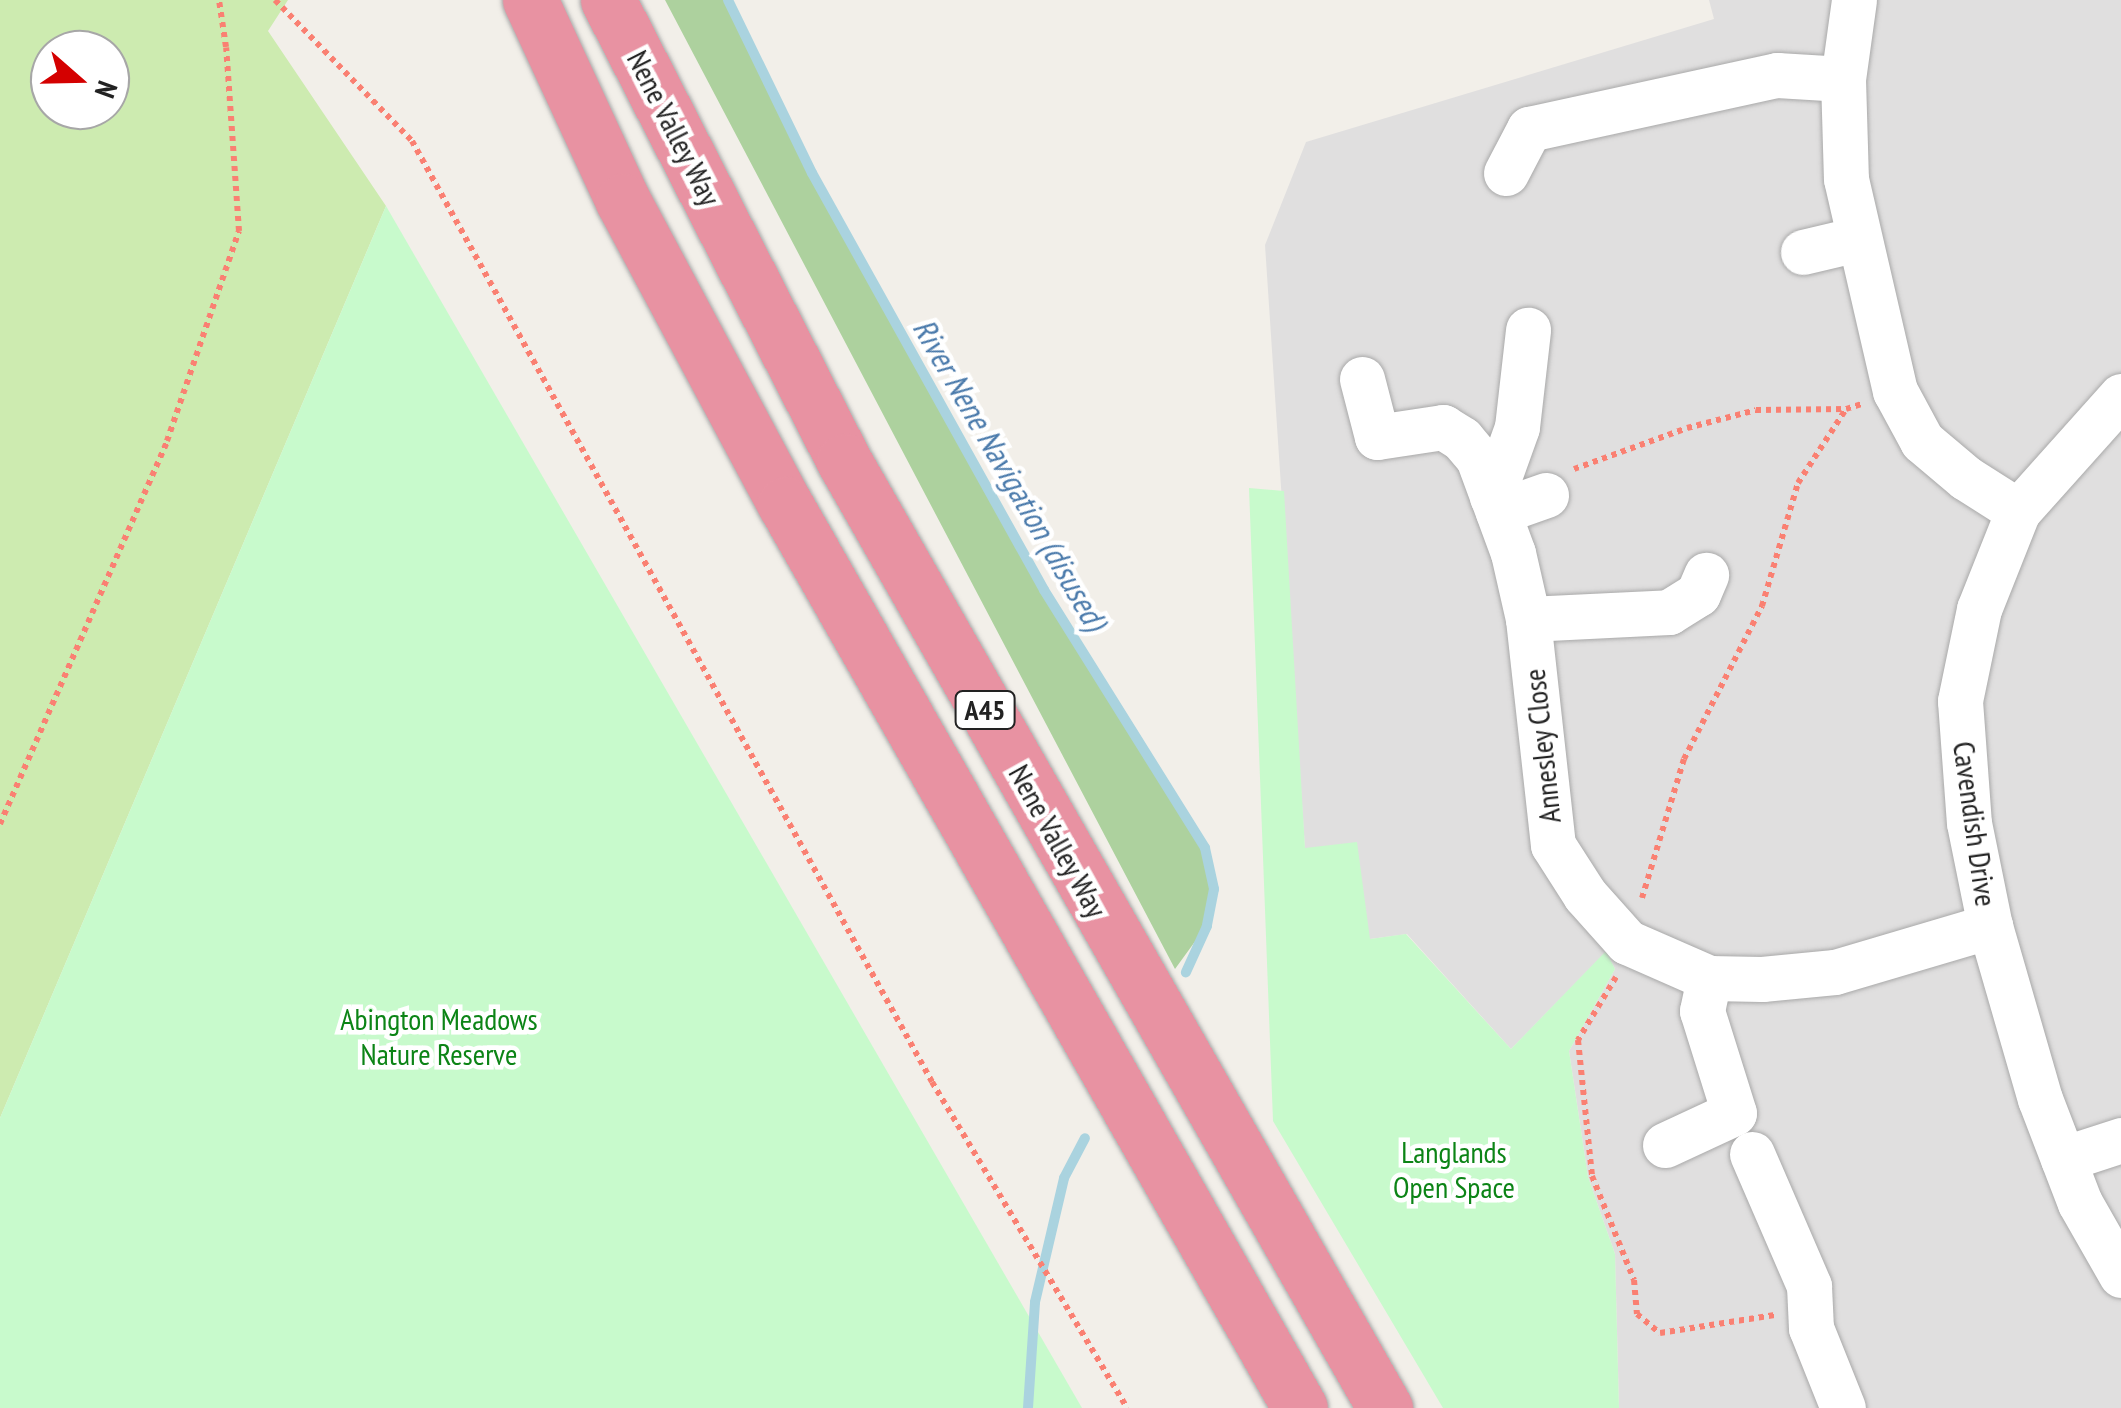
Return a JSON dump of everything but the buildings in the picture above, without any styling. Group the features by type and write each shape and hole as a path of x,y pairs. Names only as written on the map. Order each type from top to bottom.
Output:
{"highway":[{"name":"A45","path":"530,0 623,201 776,487 1300,1408"},
{"name":"Nene Valley Way","path":"608,0 844,461 1385,1408"}],"street":[{"path":"1854,0 1843,80 1846,180 1895,391 1922,441 1966,478 2018,511"},
{"path":"1506,173 1529,129 1777,75 1843,80"},
{"path":"1803,252 1858,239"},
{"path":"1489,489 1517,427 1528,330"},
{"path":"1362,379 1378,437 1443,427 1462,439 1489,489"},
{"name":"Cavendish Drive","path":"2121,396 2018,511 1979,608 1960,701 1969,822 1990,926 2040,1099 2080,1203 2121,1275"},
{"path":"1489,489 1546,495"},
{"name":"Annesley Close","path":"1489,489 1513,553 1528,620 1553,845 1585,894 1627,942 1708,978 1762,979 1835,972 1990,926"},
{"path":"1528,620 1669,612 1698,594 1706,575"},
{"path":"1665,1145 1734,1113 1702,1011 1708,978"},
{"path":"2064,1159 2121,1140"},
{"path":"1752,1154 1833,1348 1843,1408"}],"path":[{"path":"0,824 167,440 239,232 226,46 219,0"},
{"path":"275,0 412,141 913,1048 1126,1408"},
{"path":"1546,495 1558,475 1687,428 1756,410 1846,410 1895,391"}],"shaded area":[{"path":"1709,0 2121,0 2121,1408 1619,1408 1615,1254 1588,1177 1569,1051 1615,969 1606,952 1511,1049 1407,934 1370,939 1305,849 1265,245 1306,142 1714,19"}],"green space":[{"path":"0,0 288,0 268,31 386,206 0,1118"},
{"path":"665,0 728,0 812,173 1044,590 1205,848 1214,889 1207,925 1175,969"},
{"name":"Abington Meadows Nature Reserve","path":"386,206 1082,1408 0,1408 0,1118"},
{"name":"Langlands Open Space","path":"1249,488 1284,491 1305,848 1357,842 1370,939 1406,934 1511,1049 1606,951 1615,969 1569,1051 1588,1177 1615,1254 1619,1408 1443,1408 1273,1121"}],"waterway":[{"name":"River Nene Navigation (disused)","path":"728,0 812,173 1044,590 1205,848 1214,889 1207,926 1186,972"},
{"name":"River Nene Navigation (disused)","path":"1028,1408 1035,1302 1064,1178 1085,1138"}]}
